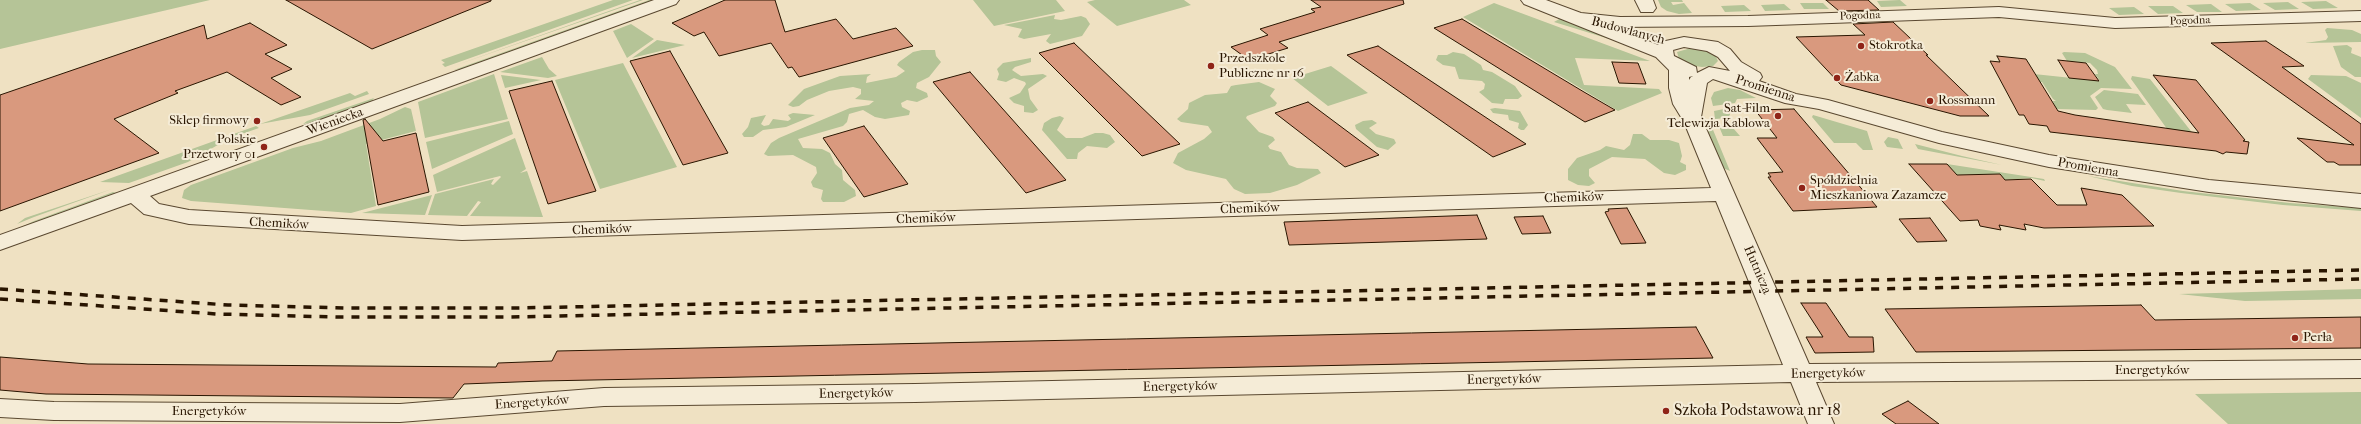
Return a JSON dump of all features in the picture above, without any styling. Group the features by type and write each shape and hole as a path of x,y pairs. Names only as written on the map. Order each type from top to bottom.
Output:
{"street":[{"name":"Wieniecka","path":"0,243 670,0"},
{"name":"Budowlanych","path":"1530,0 1675,51"},
{"path":"2043,0 2085,20"},
{"name":"Pogodna","path":"1578,18 1605,22 1748,21 1976,12 2026,6 2085,20 2138,23 2361,16"},
{"name":"Pogodna","path":"1675,51 1706,27 1724,21"},
{"name":"Pogodna","path":"1724,56 1714,41 1722,30 1748,21"},
{"name":"Promienna","path":"1821,104 1798,93 1750,76 1724,56 1705,44 1675,51 1692,71 1726,76 1792,99 1821,104 1953,141 2089,169 2233,189 2361,201"},
{"name":"Hutnicza","path":"1675,51 1680,72 1679,88 1683,104 1692,116 1821,424"},
{"path":"1692,116 1698,81 1709,73 1724,70 1724,56"},
{"name":"Chemików","path":"134,194 146,206 161,212 213,220 390,230 527,232 1725,194"},
{"name":"Energetyków","path":"0,408 54,411 392,413 466,416 530,402 604,397 915,393 1801,374 2361,369"}],"green space":[{"path":"0,0 210,0 0,49"},
{"path":"613,0 633,0 445,67 442,64 445,63 441,60"},
{"path":"640,0 643,0 448,68"},
{"path":"649,0 658,0 463,69 454,70"},
{"path":"973,0 1056,0 1065,11 994,26"},
{"path":"1095,0 1184,0 1191,5 1117,26 1087,2"},
{"path":"1658,0 1682,0 1683,2 1671,2 1673,5 1684,3 1692,13 1679,14 1667,11 1661,7"},
{"path":"1900,0 1907,6 1881,7 1877,1"},
{"path":"2326,1 2338,8 2313,9 2301,2"},
{"path":"2288,2 2299,9 2275,10 2263,3"},
{"path":"1494,3 1650,61 1575,58 1584,85 1659,89 1662,93 1618,111 1463,17"},
{"path":"1800,3 1823,3 1829,9 1804,9"},
{"path":"2250,3 2261,10 2236,11 2225,4"},
{"path":"1784,4 1791,10 1765,11 1761,5"},
{"path":"2211,4 2222,12 2197,12 2186,5"},
{"path":"1744,5 1751,11 1725,12 1721,6"},
{"path":"2148,6 2173,6 2183,13 2158,14"},
{"path":"2134,7 2144,14 2119,15 2109,8"},
{"path":"1055,15 1054,19 1061,20 1081,16 1086,18 1090,24 1082,36 1050,44 1046,41 1051,34 1024,39 1018,37 1022,29 1004,25"},
{"path":"1561,18 1629,45 1554,22"},
{"path":"631,24 654,39 627,58 613,31"},
{"path":"2327,28 2352,30 2361,34 2361,42 2305,43 2326,40 2328,37 2325,30"},
{"path":"657,40 685,45 632,58"},
{"path":"2347,45 2352,48 2351,53 2361,57 2361,77 2355,77 2341,67 2333,46"},
{"path":"1691,48 1705,50 1715,55 1718,61 1713,66 1702,67 1688,65 1679,59 1677,52"},
{"path":"935,50 936,56 941,62 929,77 917,83 916,88 927,93 928,97 917,102 907,100 901,103 902,107 910,111 909,115 885,119 875,117 863,110 849,114 847,122 843,126 798,139 803,148 822,149 830,153 835,164 842,170 843,180 855,190 856,196 844,202 823,202 821,199 823,190 813,187 811,182 817,173 816,167 793,155 768,156 764,154 771,143 779,138 850,108 869,105 874,101 855,99 861,94 861,89 853,87 829,91 807,100 799,106 793,107 788,105 804,89 840,76 871,74 867,77 866,83 896,77 905,71 897,65 899,62 913,52"},
{"path":"1453,52 1464,54 1481,65 1483,70 1492,72 1515,86 1522,96 1518,99 1505,99 1503,104 1492,103 1479,92 1484,89 1485,84 1482,81 1459,79 1455,67 1443,65 1436,60 1438,55 1447,55"},
{"path":"2062,53 2085,53 2115,67 2132,89 2101,88 2090,96 2098,108 2096,110 2056,109 2053,101 2056,101 2053,99 2042,82 2036,82 2034,74 2100,81 2095,74 2098,74 2097,70 2090,63 2067,61"},
{"path":"542,57 549,69 557,76 548,78 500,72"},
{"path":"1031,58 1031,62 1015,67 1012,70 1021,76 1043,74 1047,76 1028,89 1030,99 1038,110 1033,113 1024,112 1024,106 1014,103 1009,98 1020,93 1026,84 1025,82 1014,78 1006,82 997,80 999,74 997,69 1003,63"},
{"path":"623,63 677,167 600,189 555,80"},
{"path":"1331,66 1368,93 1328,106 1292,78"},
{"path":"494,74 508,119 425,138 418,102"},
{"path":"501,75 541,80 505,88"},
{"path":"2311,75 2346,76 2361,83 2361,118 2308,79"},
{"path":"2132,76 2150,79 2194,135 2170,133 2131,79"},
{"path":"1259,82 1275,89 1270,96 1277,103 1275,106 1247,116 1246,118 1259,132 1273,137 1275,140 1268,146 1270,149 1281,152 1289,165 1297,168 1318,169 1321,173 1297,185 1270,193 1245,194 1234,189 1226,179 1186,170 1173,163 1178,153 1204,139 1212,132 1208,126 1181,122 1177,119 1188,109 1189,103 1205,95 1227,93 1231,86"},
{"path":"1728,88 1740,90 1756,98 1737,99 1735,103 1713,106 1711,98 1714,92"},
{"path":"2104,90 2138,94 2146,105 2126,104 2132,113 2103,109 2095,97"},
{"path":"367,91 369,94 310,115 260,124 350,93 355,96"},
{"path":"374,98 371,102 328,119 303,124 307,121"},
{"path":"1739,106 1744,109 1729,110 1730,115 1726,118 1715,119 1714,111"},
{"path":"405,107 411,109 416,131 366,144 376,206 351,213 191,201 182,198 184,190 191,185 293,148 321,141 380,119"},
{"path":"1495,108 1520,111 1528,125 1524,130 1521,130 1518,128 1519,123 1509,120 1508,115 1493,113 1490,109"},
{"path":"793,113 815,115 786,127 763,130 753,137 744,137 742,134 748,127 751,118 766,115 761,124 764,126 769,125 773,119 788,121 791,119 788,115"},
{"path":"1813,115 1867,131 1873,150 1863,150 1856,143 1834,143 1812,117"},
{"path":"1060,116 1064,118 1057,130 1066,138 1082,138 1095,133 1103,133 1110,135 1115,142 1107,148 1087,146 1078,153 1077,159 1067,159 1042,130 1044,123 1052,118"},
{"path":"1372,120 1377,123 1369,128 1376,134 1394,139 1396,143 1388,150 1377,147 1356,129 1355,125 1363,121"},
{"path":"509,121 513,134 432,169 426,142"},
{"path":"1718,124 1733,128 1740,136 1723,136"},
{"path":"1711,125 1730,171 1723,168 1707,128"},
{"path":"256,126 259,128 230,138 188,162 129,183 100,182"},
{"path":"1633,134 1642,134 1650,140 1669,140 1679,143 1682,156 1680,162 1686,165 1686,170 1675,175 1664,173 1645,159 1612,157 1589,169 1589,176 1595,183 1589,186 1578,185 1568,180 1568,169 1577,158 1600,150 1606,146 1624,150 1630,145"},
{"path":"1888,137 1898,139 1903,149 1887,147 1884,142"},
{"path":"515,138 526,169 520,173 527,171 543,217 470,216 481,202 478,201 467,216 428,215 435,194 494,179 491,184 493,185 501,177 500,176 437,192 433,175"},
{"path":"1915,144 1962,156 2002,165 1918,149"},
{"path":"1947,164 2044,179 2045,181 2031,178 2005,180 1999,174 1957,175"},
{"path":"2088,176 2183,191 2290,203 2361,208 2361,211 2283,205 2181,193 2132,186"},
{"path":"112,189 34,217 17,224 25,218"},
{"path":"113,192 117,193 17,229 34,221"},
{"path":"432,195 425,215 362,213"},
{"path":"2361,289 2361,299 2245,301 2179,294"},
{"path":"2361,392 2361,424 2228,424 2195,394"}],"building":[{"path":"286,0 491,0 491,1 372,49"},
{"path":"725,0 775,0 785,32 836,19 853,39 896,28 913,46 799,77 792,67 788,68 771,43 719,56 704,32 694,36 672,23"},
{"path":"1311,0 1403,0 1404,4 1279,42 1288,48 1249,60 1231,47 1268,35 1260,29 1315,12 1311,9 1321,7"},
{"path":"1826,0 1868,0 1879,10 1839,11"},
{"path":"1462,19 1615,110 1585,122 1434,28"},
{"path":"1893,22 1989,116 1960,116 1841,85 1796,37 1865,35 1853,24"},
{"path":"250,23 287,45 265,54 292,69 271,78 301,97 281,105 227,72 175,91 178,93 114,119 159,153 0,211 0,95 204,25 207,39"},
{"path":"2266,41 2304,66 2282,67 2361,124 2361,165 2339,165 2334,162 2327,162 2297,138 2354,145 2211,43"},
{"path":"1074,43 1180,144 1142,156 1039,53"},
{"path":"1378,46 1526,144 1493,157 1347,55"},
{"path":"670,51 728,153 683,165 630,61"},
{"path":"1997,56 2026,59 2058,111 2075,115 2199,133 2153,75 2196,80 2245,140 2243,141 2249,142 2247,154 2226,152 2223,154 2216,151 2050,132 2047,126 2029,124 2024,115 2019,115 1990,61 2000,62"},
{"path":"2058,60 2086,63 2099,81 2069,78"},
{"path":"1612,62 1638,63 1646,84 1619,83"},
{"path":"970,72 1066,180 1026,193 933,82"},
{"path":"552,81 596,191 548,204 509,91"},
{"path":"1308,102 1379,155 1345,167 1275,113"},
{"path":"1794,109 1877,207 1793,211 1768,177 1771,177 1768,173 1783,172 1757,138 1777,138 1755,110"},
{"path":"365,119 383,141 416,133 429,192 378,205 363,120"},
{"path":"864,126 908,184 864,197 823,138"},
{"path":"1909,164 1947,164 1957,175 2000,174 2005,180 2031,179 2057,205 2087,205 2081,188 2122,195 2154,226 2044,228 2024,224 2026,230 1999,225 2001,230 1980,226 1978,220 1960,221"},
{"path":"1627,208 1646,243 1621,244 1605,212 1609,211 1608,209"},
{"path":"1477,215 1487,239 1289,245 1284,222"},
{"path":"1543,216 1551,233 1522,234 1514,217"},
{"path":"1930,218 1947,241 1917,242 1899,219"},
{"path":"1801,303 1826,303 1849,337 1873,337 1874,352 1815,353 1806,337 1823,337"},
{"path":"2141,305 2155,320 2361,317 2361,348 1916,352 1885,309"},
{"path":"1696,327 1713,358 542,381 464,384 453,398 46,394 0,390 0,357 88,364 496,367 498,363 552,361 557,351"},
{"path":"1908,401 1939,424 1896,424 1882,414"}],"railway":[{"path":"0,289 228,305 344,308 517,308 2361,270"},
{"path":"0,299 217,314 336,317 510,317 2361,279"}],"place":[{"name":"Stokrotka","path":"1861,46"},
{"name":"Przedszkole Publiczne nr 16","path":"1211,66"},
{"name":"Żabka","path":"1837,78"},
{"name":"Rossmann","path":"1930,101"},
{"name":"Sat-Film Telewizja Kablowa","path":"1778,116"},
{"name":"Sklep firmowy","path":"257,121"},
{"name":"Polskie Przetwory 01","path":"264,147"},
{"name":"Spółdzielnia Mieszkaniowa Zazamcze","path":"1802,188"},
{"name":"Perła","path":"2295,338"},
{"name":"Szkoła Podstawowa nr 18","path":"1666,411"}]}
